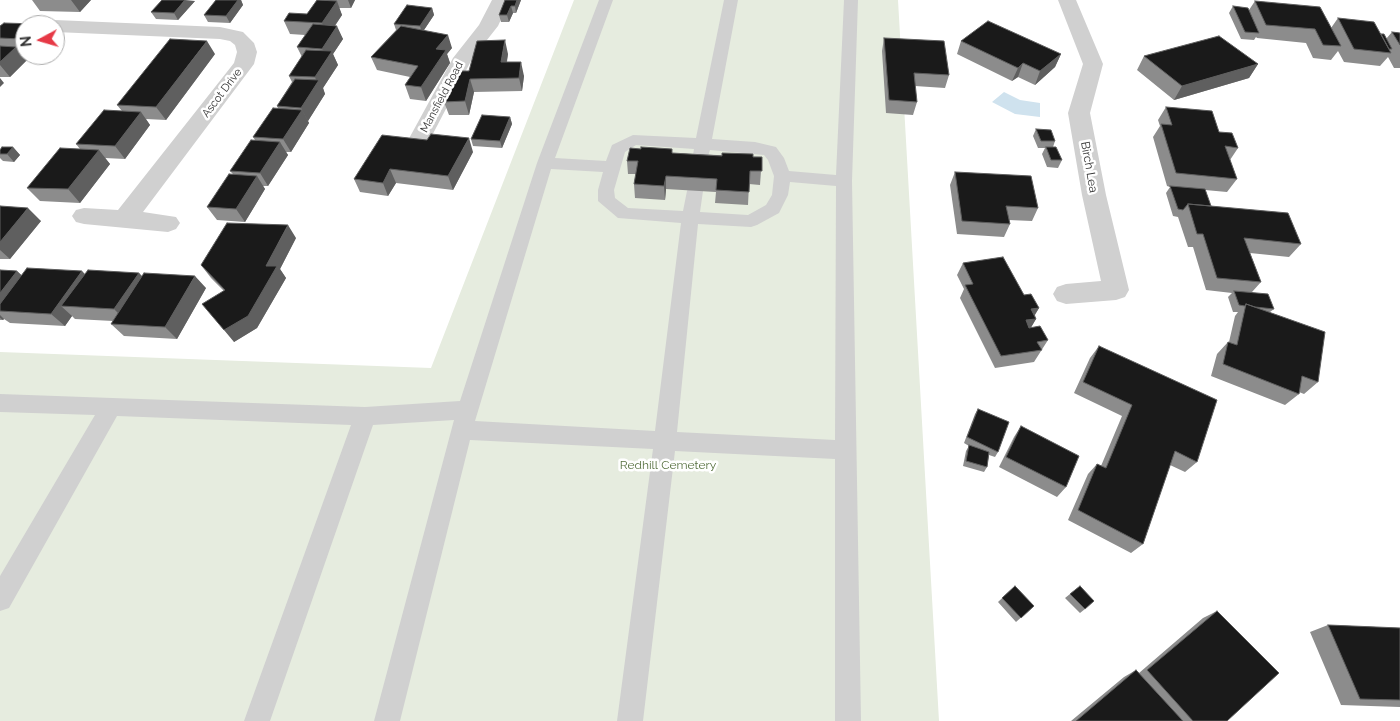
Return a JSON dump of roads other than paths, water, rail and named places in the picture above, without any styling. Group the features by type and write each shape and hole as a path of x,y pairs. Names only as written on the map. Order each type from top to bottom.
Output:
{"street":[{"name":"Mansfield Road","path":"417,144 463,58 488,26 501,0"},
{"name":"Birch Lea","path":"1066,0 1093,64 1079,113 1094,195 1116,290 1066,294"},
{"name":"Ascot Drive","path":"65,26 220,32 236,36 244,44 247,52 244,64 124,220"},
{"path":"84,216 168,223"}],"lane":[{"path":"388,721 465,420 545,163 606,0"},
{"path":"699,166 731,0"},
{"path":"848,721 844,181 851,0"},
{"path":"633,140 755,147 770,152 776,158 782,176 780,195 773,209 764,216 751,221 624,214 607,201 606,190 613,167 618,150 633,140"},
{"path":"545,163 613,167"},
{"path":"782,176 844,181"},
{"path":"630,721 695,191"},
{"path":"0,403 465,420 665,441 846,450"},
{"path":"0,599 111,407"},
{"path":"256,721 365,416"}],"water":[{"path":"1004,92 1020,100 1040,103 1040,117 1015,114 992,102"}],"park label":[{"name":"Redhill Cemetery","path":"668,465"}]}
